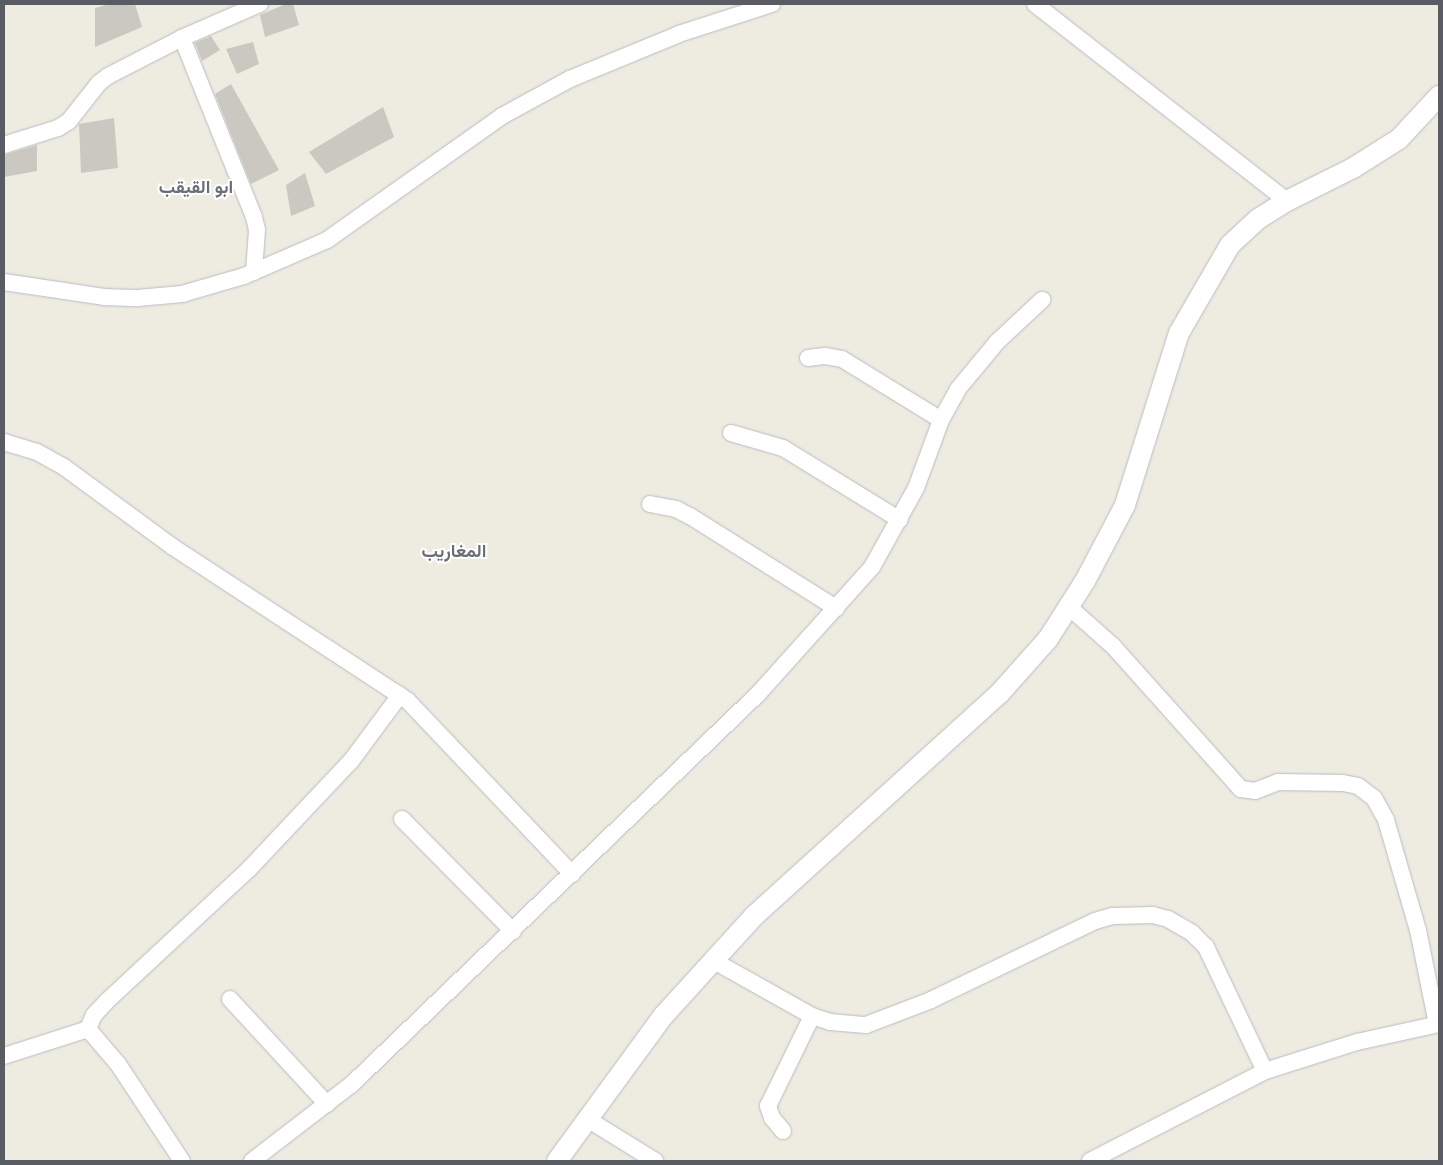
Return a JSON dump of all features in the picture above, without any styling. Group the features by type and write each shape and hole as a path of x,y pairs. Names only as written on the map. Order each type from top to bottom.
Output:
{"street":[{"path":"4,145 58,128 69,121 99,83 182,38 260,4"},
{"path":"4,282 104,298 138,298 182,294 254,272 305,251 347,228 502,116 570,79 611,60 772,4"},
{"path":"1035,4 1286,201"},
{"path":"182,38 254,217 257,230 254,272"},
{"path":"557,1161 589,1120 664,1015 754,916 998,694 1033,657 1069,607 1125,505 1179,333 1230,246 1258,219 1286,201 1353,168 1399,139 1439,96"},
{"path":"252,1161 352,1084 759,693 872,567 900,520 941,420 958,389 980,361 1042,300"},
{"path":"808,358 825,356 842,359 941,420"},
{"path":"731,433 783,448 900,520"},
{"path":"4,442 37,452 64,467 174,547 400,695 427,718 572,874"},
{"path":"650,504 676,509 690,516 836,608"},
{"path":"1069,607 1113,646 1241,789 1255,791 1278,782 1343,783 1358,786 1374,798 1386,820 1418,930 1438,1024 1357,1042 1264,1071 1090,1161"},
{"path":"4,1056 88,1029 94,1015 106,1001 250,868 344,768 400,695"},
{"path":"402,819 512,931"},
{"path":"714,961 812,1016 850,1025 885,1020 1095,921 1113,916 1153,915 1168,919 1192,933 1206,947 1264,1071"},
{"path":"230,999 327,1104"},
{"path":"783,1131 772,1118 768,1106 812,1016"},
{"path":"88,1029 118,1064 182,1161"},
{"path":"589,1120 655,1161"}],"building":[{"path":"110,4 135,4 142,27 95,47 95,8"},
{"path":"286,4 293,4 299,25 265,37 260,15"},
{"path":"211,36 220,50 202,61 195,43"},
{"path":"253,42 259,64 237,74 226,49"},
{"path":"231,84 279,170 251,184 215,94"},
{"path":"383,107 394,137 326,174 309,152"},
{"path":"114,118 118,168 81,173 79,124"},
{"path":"37,145 37,171 4,177 4,155"},
{"path":"305,173 315,206 291,216 286,185"}],"district":[{"name":"ابو القيقب","path":"196,187"},
{"name":"المغاريب","path":"454,551"}]}
